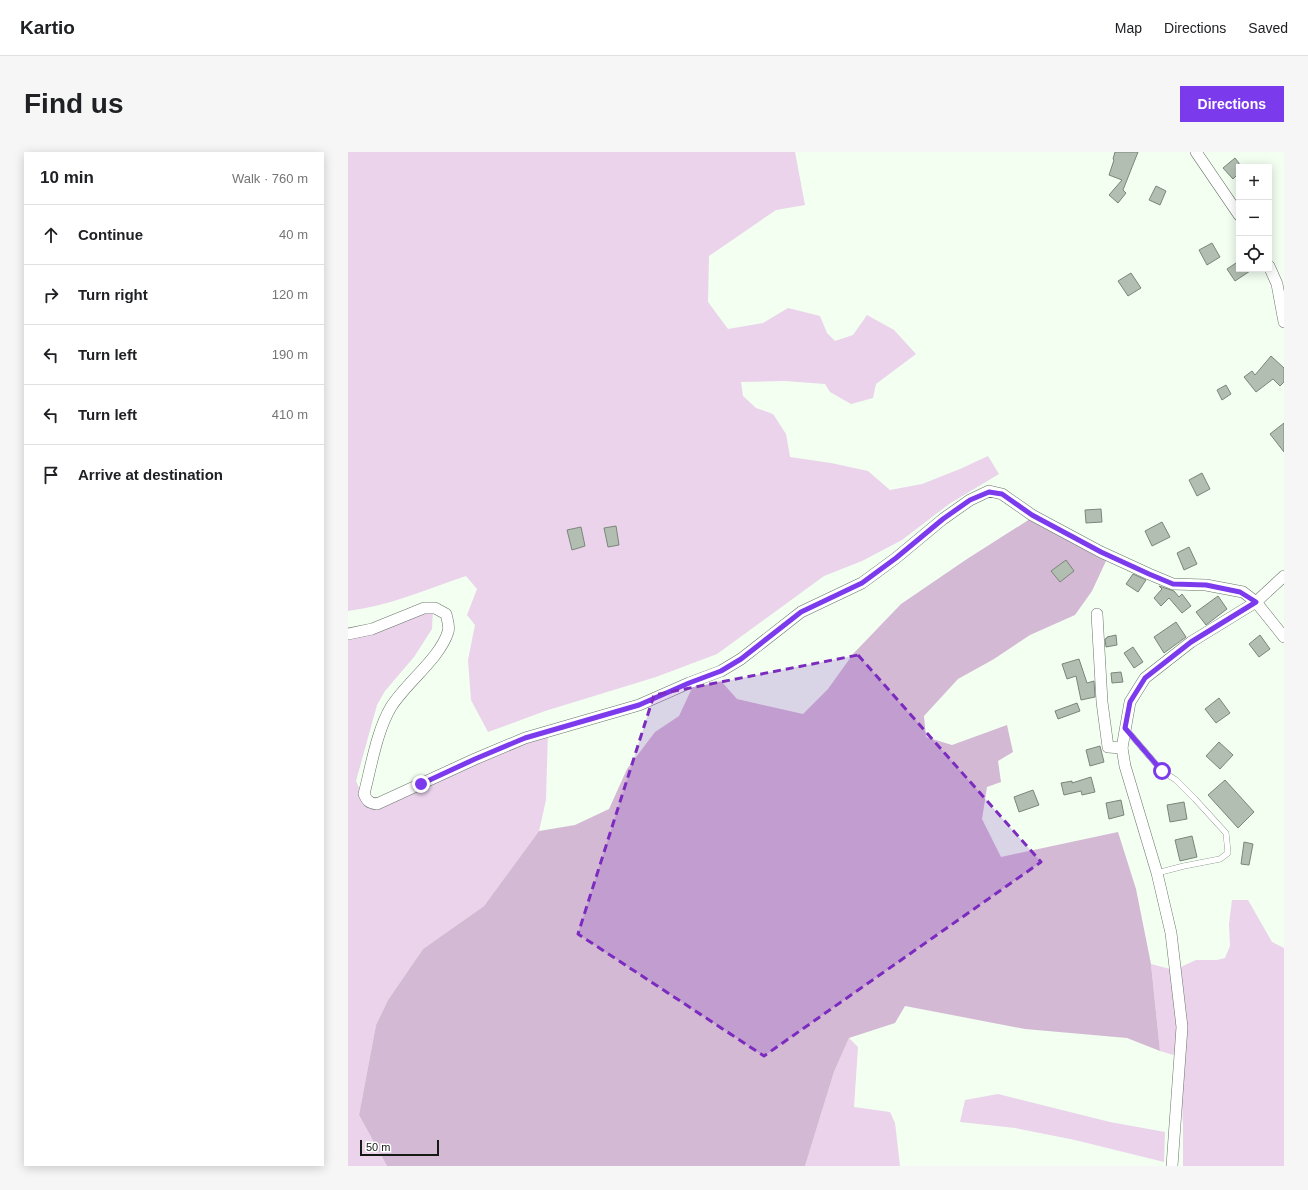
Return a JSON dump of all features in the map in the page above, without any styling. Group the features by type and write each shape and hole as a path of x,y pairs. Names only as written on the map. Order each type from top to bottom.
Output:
{"street":[{"path":"1196,152 1236,211"},
{"path":"1272,272 1277,284 1284,322"},
{"path":"348,634 372,629 424,608 435,608 446,614 448,623 448,631 441,646 392,705 384,720 364,794 366,800 371,804 377,804 525,738 639,705 721,671 741,659 801,612 862,583 896,558 943,519 970,500 989,492 1002,494 1032,515 1101,552 1173,584 1206,585 1240,592 1256,602 1284,637"},
{"path":"1172,1166 1182,1027 1171,933 1157,873 1125,766 1122,748 1125,728 1130,702 1145,678 1191,642 1256,602 1284,576"},
{"path":"1097,614 1102,702 1108,747 1122,748"}],"lane":[{"path":"1125,728 1162,771 1176,780 1196,799 1226,833 1228,853 1220,859 1157,873"}],"highlighted area":[{"path":"858,655 1041,862 764,1056 578,934 654,695"}],"shaded area":[{"path":"348,152 795,152 805,205 776,210 709,256 708,302 728,329 763,323 788,308 820,316 827,333 835,341 853,335 867,315 894,330 916,354 876,384 873,398 851,404 830,392 825,384 785,381 741,382 743,396 756,408 773,414 786,434 790,457 831,463 868,471 890,490 922,484 988,456 999,474 949,504 902,540 862,561 824,576 717,654 656,677 545,711 488,732 471,700 468,660 475,625 467,615 477,589 466,576 393,601 363,609 348,611"},
{"path":"1030,519 1106,561 1092,591 1075,615 1030,635 994,659 958,679 924,716 926,737 952,745 1007,725 1013,752 998,761 1001,782 987,787 982,819 1001,857 1118,832 1136,889 1151,964 1160,1051 1127,1038 1025,1029 905,1006 895,1023 849,1038 834,1072 805,1166 387,1166 359,1115 376,1025 388,1000 423,949 484,906 539,831 575,825 609,809 627,769 655,732 679,716 692,688 721,681 737,699 803,714 828,689 853,654 901,604 967,559"},
{"path":"433,610 432,629 414,657 385,691 377,705 356,781 362,795 378,798 548,731 546,800 539,831 484,906 423,949 388,1000 376,1025 359,1115 387,1166 348,1166 348,629"},
{"path":"1232,900 1248,900 1272,942 1284,948 1284,1166 1183,1166 1180,1057 1160,1051 1151,964 1174,970 1196,960 1217,960 1225,958 1230,946 1229,924"},
{"path":"849,1038 858,1047 854,1107 890,1112 895,1123 900,1166 805,1166 834,1072"},
{"path":"998,1094 1110,1122 1165,1132 1164,1162 1075,1140 1015,1128 960,1122 965,1100"}],"building":[{"path":"1115,152 1138,152 1123,190 1126,193 1118,203 1109,195 1122,180 1109,175"},
{"path":"1235,158 1239,163 1236,164 1236,176 1233,179 1223,168"},
{"path":"1156,186 1166,191 1160,205 1149,200"},
{"path":"1212,243 1220,257 1207,265 1199,250"},
{"path":"1236,263 1236,272 1248,272 1235,281 1227,269"},
{"path":"1131,273 1141,288 1128,296 1118,281"},
{"path":"1271,356 1284,368 1284,382 1280,386 1273,379 1256,392 1244,377 1252,371 1255,375"},
{"path":"1226,385 1231,394 1222,400 1217,390"},
{"path":"1284,423 1284,452 1270,434"},
{"path":"1202,473 1210,489 1197,496 1189,480"},
{"path":"1101,509 1102,522 1086,523 1085,510"},
{"path":"1162,522 1170,537 1152,546 1145,531"},
{"path":"616,526 619,545 608,547 604,528"},
{"path":"581,527 585,546 572,550 567,530"},
{"path":"1189,547 1197,564 1184,570 1177,553"},
{"path":"1066,560 1074,571 1060,582 1051,571"},
{"path":"1133,574 1146,580 1138,592 1126,584"},
{"path":"1159,586 1174,591 1179,597 1182,594 1191,606 1182,613 1169,598 1161,606 1154,598 1162,589"},
{"path":"1218,596 1227,609 1206,625 1196,612"},
{"path":"1176,622 1186,637 1164,653 1154,637"},
{"path":"1116,635 1117,645 1106,647 1105,639"},
{"path":"1260,635 1270,649 1259,657 1249,644"},
{"path":"1133,647 1143,662 1134,668 1124,653"},
{"path":"1079,659 1087,683 1094,681 1095,697 1081,700 1076,676 1067,679 1062,664"},
{"path":"1121,672 1123,682 1112,683 1111,673"},
{"path":"1219,698 1230,713 1216,723 1205,709"},
{"path":"1077,703 1080,711 1058,719 1055,711"},
{"path":"1219,742 1233,755 1220,769 1206,756"},
{"path":"1100,746 1104,762 1090,766 1086,750"},
{"path":"1091,777 1095,792 1082,795 1081,791 1064,795 1061,783 1072,781 1072,783"},
{"path":"1225,780 1254,812 1238,828 1208,795"},
{"path":"1033,790 1039,805 1019,812 1014,797"},
{"path":"1121,800 1124,815 1109,819 1106,803"},
{"path":"1184,802 1187,819 1170,822 1167,805"},
{"path":"1192,836 1197,857 1180,861 1175,840"},
{"path":"1244,842 1253,844 1249,865 1241,864"}],"route":[{"path":"421,784 525,738 639,705 721,671 741,659 801,612 862,583 896,558 943,519 970,500 989,492 1002,494 1032,515 1101,552 1173,584 1206,585 1243,592 1256,602 1191,642 1145,678 1130,702 1125,728 1162,771"}]}
